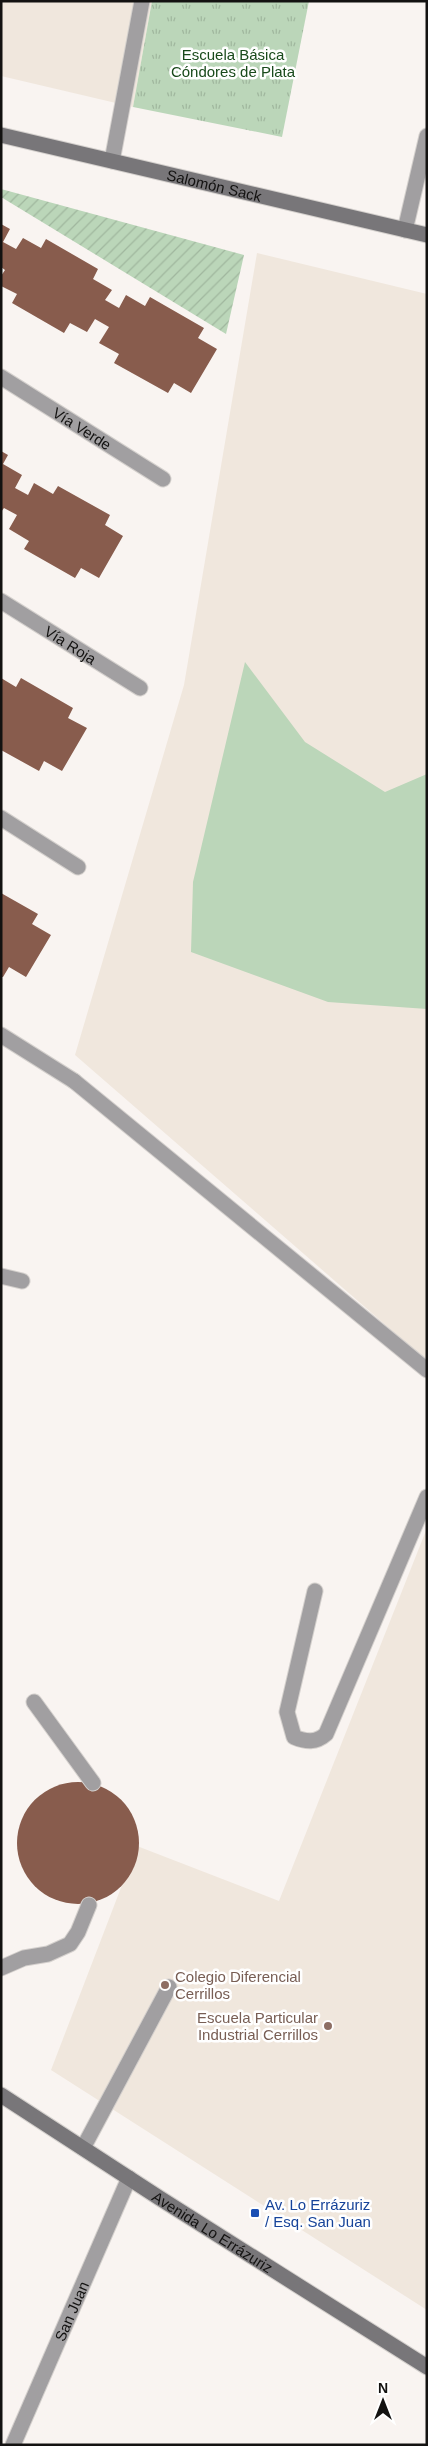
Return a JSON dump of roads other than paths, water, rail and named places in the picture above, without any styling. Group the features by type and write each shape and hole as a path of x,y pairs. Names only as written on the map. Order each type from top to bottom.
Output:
{"main road":[{"name":"Salomón Sack","path":"1,135 427,236"},
{"name":"Avenida Lo Errázuriz","path":"1,2095 427,2367"}],"street":[{"path":"112,161 142,1"},
{"path":"406,230 427,136"},
{"name":"Vía Verde","path":"1,377 163,479"},
{"name":"Vía Roja","path":"1,601 140,688"},
{"path":"1,818 78,867"},
{"path":"1,1035 74,1081 427,1370"},
{"path":"1,1276 22,1282"},
{"path":"314,1591 287,1712 294,1737 303,1741 314,1741 326,1734 427,1497"},
{"path":"34,1702 93,1783"},
{"path":"1,1968 24,1958 48,1954 70,1944 78,1932 88,1905"},
{"path":"83,2148 169,1988"},
{"name":"San Juan","path":"13,2445 129,2178"}],"place":[{"name":"Colegio Diferencial Cerrillos","path":"165,1985"},
{"name":"Escuela Particular Industrial Cerrillos","path":"328,2026"},
{"name":"Av. Lo Errázuriz / Esq. San Juan","path":"255,2213"}],"park label":[{"name":"Escuela Básica Cóndores de Plata","path":"233,62"}]}
